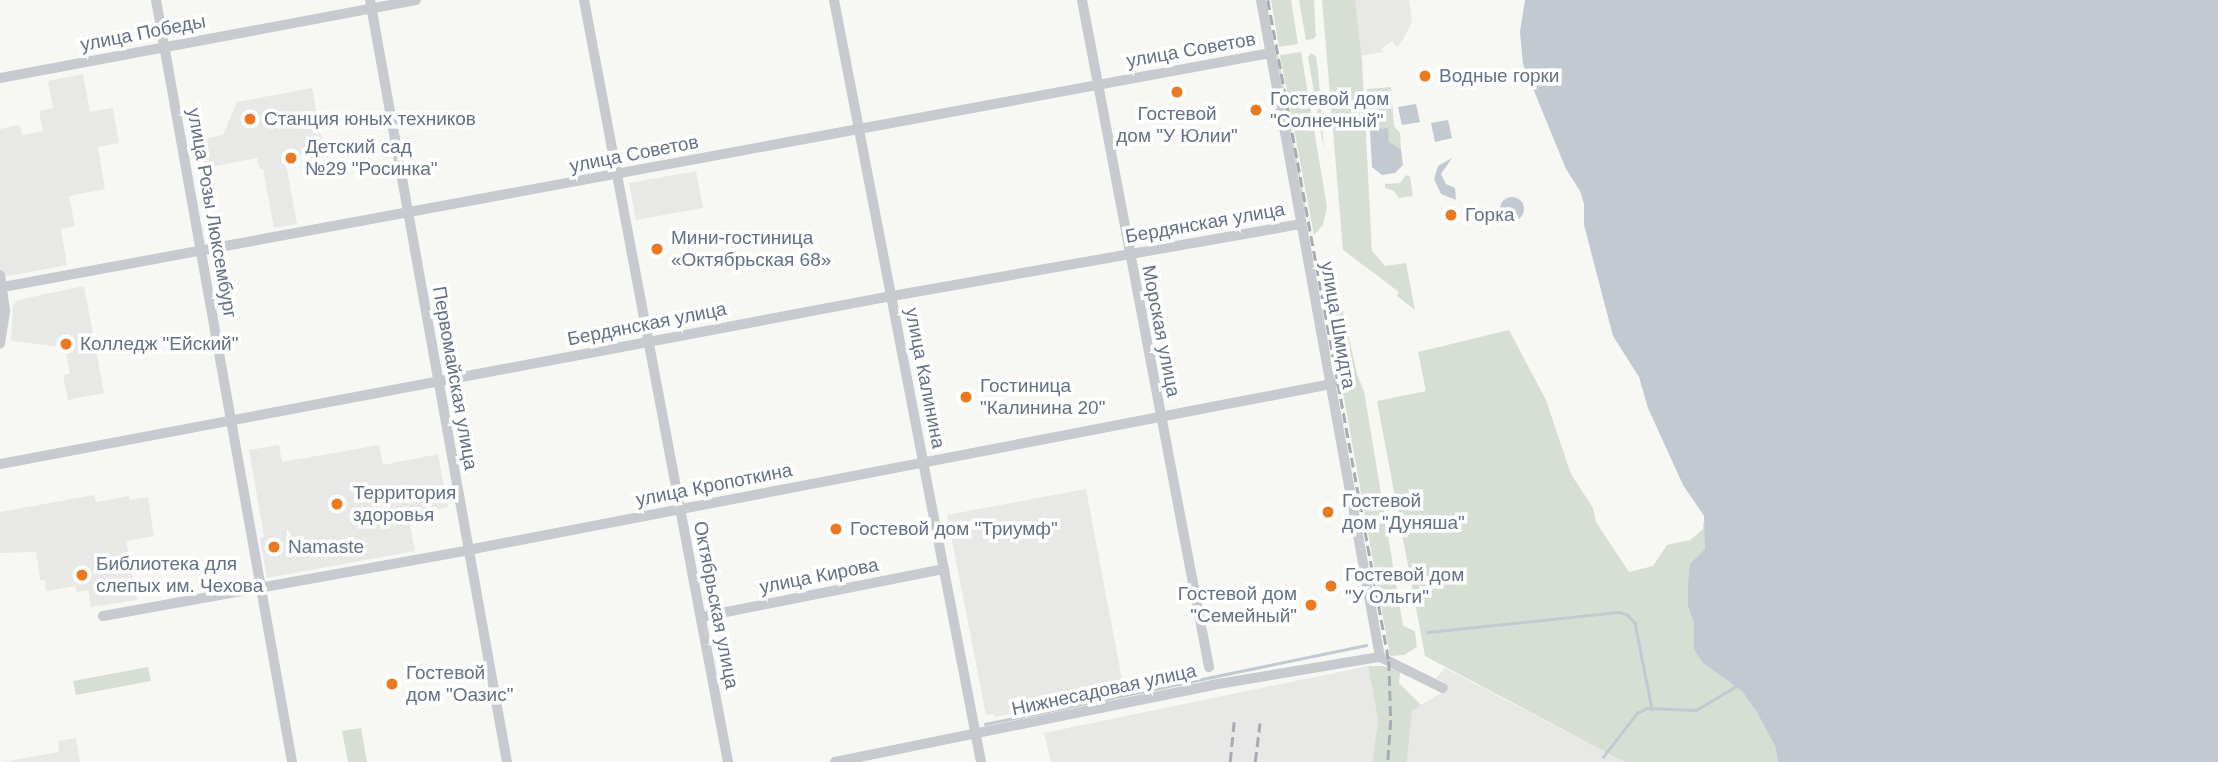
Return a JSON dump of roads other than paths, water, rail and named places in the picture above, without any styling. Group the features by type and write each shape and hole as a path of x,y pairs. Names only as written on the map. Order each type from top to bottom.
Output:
{"street":[{"name":"улица Розы Люксембург","path":"156,0 292,762"},
{"name":"улица Победы","path":"0,78 370,4 416,0"},
{"name":"Октябрьская улица","path":"584,0 728,762"},
{"name":"улица Калинина","path":"834,0 981,762"},
{"name":"Морская улица","path":"1082,0 1128,255 1209,667"},
{"name":"улица Шмидта","path":"1261,0 1380,657"},
{"name":"Первомайская улица","path":"370,4 507,762"},
{"name":"улица Советов","path":"3,287 1270,53"},
{"name":"Бердянская улица","path":"0,464 891,296 1302,224"},
{"path":"0,275 5,320 0,344"},
{"name":"улица Кропоткина","path":"103,616 468,550 1332,384"},
{"name":"улица Кирова","path":"701,617 944,569"},
{"path":"1380,657 1443,688"},
{"name":"Нижнесадовая улица","path":"835,762 1226,682 1380,657"}],"waterway":[{"path":"1428,632 1619,612 1628,615 1635,623 1652,709"},
{"path":"985,724 1366,645"},
{"path":"1603,757 1637,713 1647,708 1696,710 1738,685"}],"railway":[{"path":"1268,0 1389,661 1391,720 1388,762"},
{"path":"1230,762 1234,721"},
{"path":"1255,762 1260,723"}],"place":[{"name":"Водные горки","path":"1425,76"},
{"name":"Гостевой дом \"У Юлии\"","path":"1177,92"},
{"name":"Гостевой дом \"Солнечный\"","path":"1256,110"},
{"name":"Станция юных техников","path":"250,119"},
{"name":"Детский сад №29 \"Росинка\"","path":"291,158"},
{"name":"Горка","path":"1451,215"},
{"name":"Мини-гостиница «Октябрьская 68»","path":"657,249"},
{"name":"Колледж \"Ейский\"","path":"66,344"},
{"name":"Гостиница \"Калинина 20\"","path":"966,397"},
{"name":"Территория здоровья","path":"337,504"},
{"name":"Гостевой дом \"Дуняша\"","path":"1328,512"},
{"name":"Гостевой дом \"Триумф\"","path":"836,529"},
{"name":"Namaste","path":"274,547"},
{"name":"Библиотека для слепых им. Чехова","path":"82,575"},
{"name":"Гостевой дом \"У Ольги\"","path":"1331,586"},
{"name":"Гостевой дом \"Семейный\"","path":"1311,605"},
{"name":"Гостевой дом \"Оазис\"","path":"392,684"}]}
